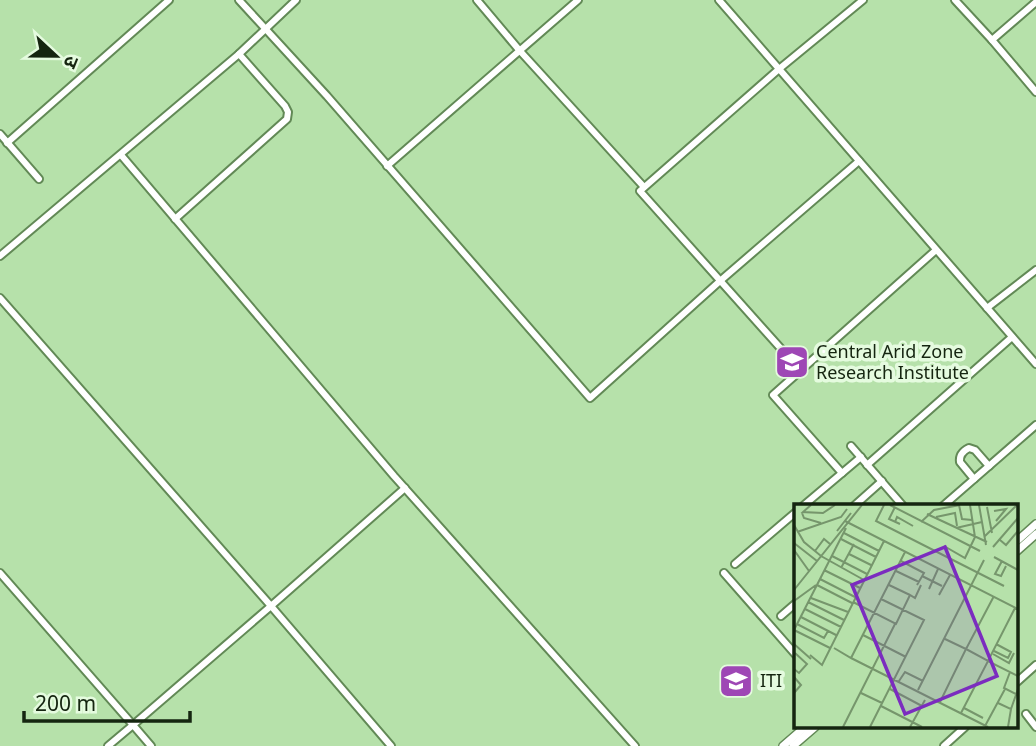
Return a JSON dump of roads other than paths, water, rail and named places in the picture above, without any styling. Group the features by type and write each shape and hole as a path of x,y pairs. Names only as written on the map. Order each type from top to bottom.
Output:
{"street":[{"path":"7,143 169,0"},
{"path":"239,0 327,96 590,398 859,161"},
{"path":"0,256 239,54 296,0"},
{"path":"477,0 644,187"},
{"path":"387,166 578,0"},
{"path":"719,0 1036,364"},
{"path":"801,371 640,191 779,69 863,0"},
{"path":"955,0 1036,92"},
{"path":"992,40 1036,2"},
{"path":"175,219 287,119 285,106 239,54"},
{"path":"0,134 39,179"},
{"path":"121,155 405,488 635,746"},
{"path":"842,473 773,395 936,250"},
{"path":"987,308 1036,270"},
{"path":"0,298 391,746"},
{"path":"867,465 1012,337"},
{"path":"945,504 1036,425"},
{"path":"851,446 901,504"},
{"path":"974,479 960,462 966,449 969,447 975,450 989,466"},
{"path":"805,504 861,457"},
{"path":"856,504 881,481"},
{"path":"108,746 405,488"},
{"path":"735,564 794,516"},
{"path":"1018,540 1036,524"},
{"path":"1018,550 1036,534"},
{"path":"0,573 151,746"},
{"path":"724,573 794,653"},
{"path":"781,616 794,605"},
{"path":"1018,680 1036,664"},
{"path":"1026,714 1036,727"},
{"path":"783,746 804,728"},
{"path":"793,746 814,728"},
{"path":"943,746 964,728"}],"place":[{"name":"Central Arid Zone Research Institute","path":"792,362"},
{"name":"ITI","path":"736,681"}]}
